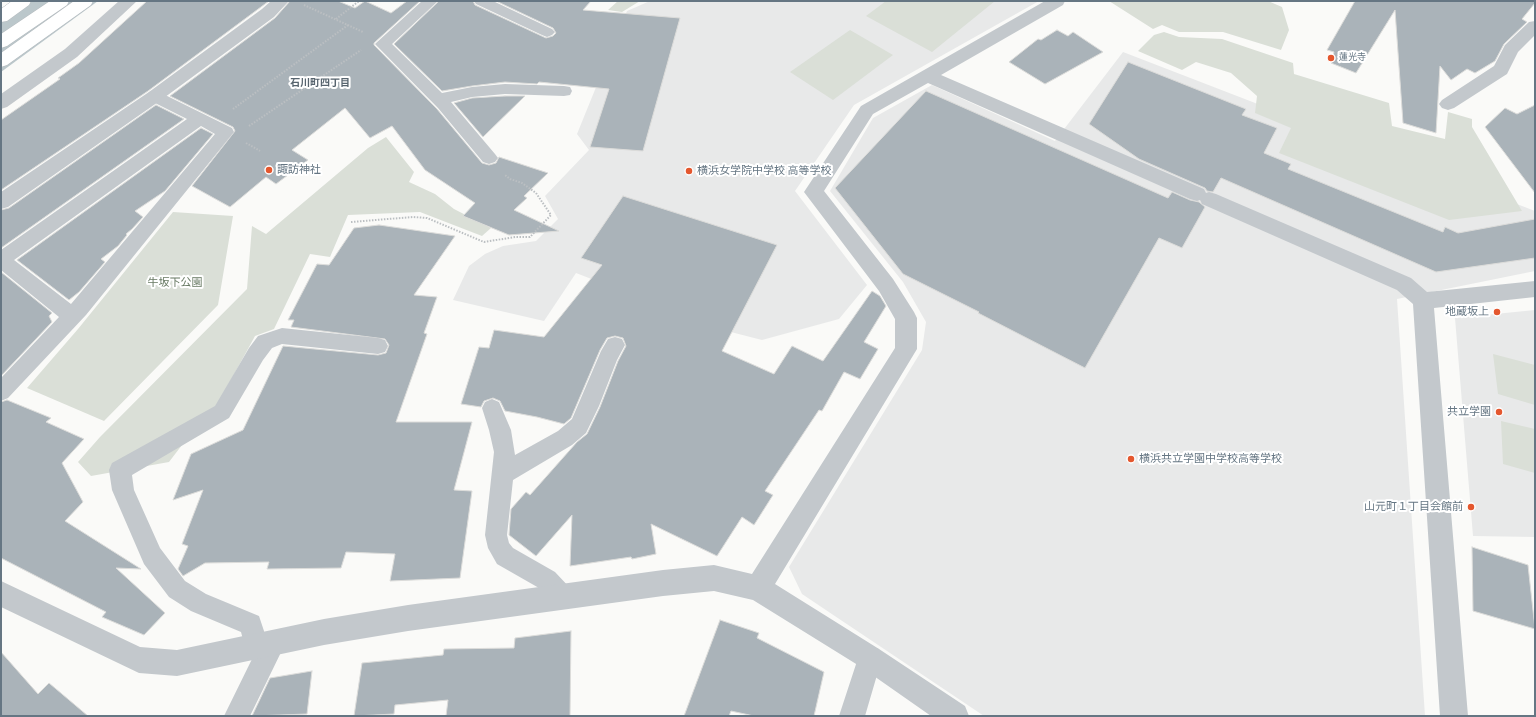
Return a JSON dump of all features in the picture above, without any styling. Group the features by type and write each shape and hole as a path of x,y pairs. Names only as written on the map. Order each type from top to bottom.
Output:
{"highway":[{"path":"1,17 23,1"},
{"path":"1,24 34,1"},
{"path":"1,42 61,1"},
{"path":"1,61 85,1"}],"street":[{"path":"1,104 70,53 129,1"},
{"path":"1,202 155,96 268,13 281,1"},
{"path":"758,588 906,349 906,318 886,285 814,192 867,110 1057,1"},
{"path":"1448,104 1501,70 1511,49 1535,26"},
{"path":"928,76 1404,284 1423,301 1454,716"},
{"path":"1423,301 1535,289"},
{"path":"1,594 139,660 177,663 265,644 408,618 714,578 758,588 870,658 955,716"}],"lane":[{"path":"431,1 383,44 439,99 489,158"},
{"path":"483,1 546,32"},
{"path":"439,99 472,92 505,89 564,91"},
{"path":"1,392 72,316 226,132 155,96"},
{"path":"72,316 1,260 205,122"},
{"path":"237,716 265,644 251,624 232,614 199,603 177,589 152,556 124,490 120,470 222,412 256,354 265,342 282,336 378,346"},
{"path":"503,474 565,438 579,426 589,406 608,357 615,345"},
{"path":"492,408 500,430 505,452 496,535 499,548 505,556 547,580 563,597"},
{"path":"852,716 870,658"}],"path":[{"path":"336,19 360,1"},
{"path":"301,4 365,32"},
{"path":"205,122 348,25"},
{"path":"247,128 365,47"},
{"path":"352,222 427,218 484,242 492,242 515,237 530,237 551,215 536,193 522,183 510,179"}],"shaded area":[{"path":"24,1 98,1 1,72 1,17"},
{"name":"横浜女学院中学校 高等学校","path":"650,1 1039,1 854,105 795,191 867,285 839,319 762,340 723,330 576,273 544,321 453,300 469,266 485,254 503,246 536,241 558,219 545,196 589,150 577,134 627,11"},
{"name":"横浜共立学園中学校高等学校","path":"1123,52 1535,211 1535,271 1397,299 1425,716 984,716 802,594 789,567 922,350 926,322 903,282 830,191 873,118 932,85 1055,141"},
{"name":"共立学園","path":"1535,310 1535,537 1473,536 1455,318"}],"green space":[{"path":"618,1 640,1 622,12 608,10"},
{"path":"886,1 995,1 932,52 866,16"},
{"path":"1109,1 1268,1 1282,7 1289,30 1281,50 1223,32 1179,32 1162,25 1153,29"},
{"path":"850,30 893,55 833,100 790,72"},
{"path":"1164,32 1179,37 1222,39 1293,63 1294,74 1389,103 1392,126 1445,139 1448,112 1472,119 1472,127 1522,211 1449,220 1279,153 1291,128 1255,113 1257,96 1231,73 1196,62 1182,70 1138,51 1154,35"},
{"path":"386,137 414,172 409,182 435,194 454,209 491,228 482,236 420,212 348,215 330,257 310,254 274,329 255,336 202,433 182,445 169,462 91,476 78,462 100,437 247,289 252,226 266,234 368,148"},
{"name":"牛坂下公園","path":"173,212 233,216 218,305 104,421 27,388 78,329"},
{"path":"1493,354 1535,365 1535,405 1498,394"},
{"path":"1501,421 1535,429 1535,473 1503,464"}],"building":[{"path":"147,1 269,1 148,91 1,190 1,120 60,79 58,78 79,63"},
{"path":"290,1 338,1 355,8 365,1 391,13 407,1 420,1 374,43 374,45 437,109 482,163 489,165 496,163 499,157 548,173 524,196 527,198 514,210 559,231 509,235 463,216 475,203 425,170 392,126 370,138 345,108 292,150 308,160 276,184 266,177 230,207 192,186 235,131 233,127 170,96 275,18"},
{"path":"439,1 473,1 475,5 546,38 553,36 556,33 553,28 496,1 591,1 583,10 680,18 643,151 590,147 609,89 539,82 537,84 505,82 442,91 394,44"},
{"path":"1355,1 1535,1 1535,3 1522,19 1527,22 1504,44 1495,61 1475,73 1467,69 1451,80 1440,66 1436,133 1403,123 1395,10 1356,73 1331,63 1334,52 1327,50"},
{"path":"1057,30 1068,36 1073,32 1103,52 1045,84 1009,62 1038,39 1041,40"},
{"path":"1128,62 1246,109 1242,115 1277,128 1264,153 1291,164 1288,169 1443,232 1445,227 1458,233 1535,219 1535,258 1436,272 1221,178 1213,192 1207,191 1205,188 1139,159 1089,124"},
{"path":"926,91 1168,198 1172,192 1190,200 1199,202 1205,207 1182,248 1159,238 1085,368 903,274 835,188"},
{"path":"525,96 483,137 454,103 472,98"},
{"path":"156,105 184,119 1,248 1,210 9,208"},
{"path":"1535,105 1535,193 1485,127 1505,108 1517,114"},
{"path":"201,128 213,134 165,191 135,211 143,217 126,234 127,235 118,246 101,259 105,262 79,292 69,300 17,260"},
{"path":"623,196 777,245 722,351 774,374 792,346 823,361 872,291 880,296 886,306 864,342 878,349 860,379 844,372 822,411 819,410 765,491 773,495 754,525 742,517 717,556 651,524 656,554 632,559 631,557 570,566 572,515 536,556 509,535 511,509 526,492 530,495 577,442 587,434 600,407 618,361 626,346 623,338 615,336 607,338 600,350 571,418 564,424 505,411 500,401 493,398 484,401 481,407 461,404 479,347 489,348 494,330 544,337 602,265 581,258"},
{"path":"379,225 455,236 414,295 437,297 424,333 427,334 396,422 472,422 454,490 472,491 460,578 390,581 395,554 346,552 341,568 267,569 269,562 205,563 183,576 178,569 188,546 182,544 203,490 173,500 191,454 243,430 283,346 378,355 386,353 389,345 385,339 291,327 294,320 288,320 317,264 329,265 354,228"},
{"path":"1,272 52,313 49,316 52,322 1,376"},
{"path":"7,400 51,418 46,422 84,439 62,463 83,502 65,521 141,569 116,568 165,613 144,635 102,617 106,612 1,558 1,402"},
{"path":"1472,547 1528,565 1535,629 1473,611"},
{"path":"720,620 759,633 757,638 824,672 814,716 754,716 731,711 729,716 684,716"},
{"path":"571,631 570,716 446,716 448,700 395,705 394,714 354,716 362,663 443,655 444,649 514,648 515,638"},
{"path":"1,652 38,694 49,683 88,716 1,716"},
{"path":"312,671 307,714 252,716 270,678"}],"place":[{"name":"蓮光寺","path":"1331,58"},
{"name":"諏訪神社","path":"269,170"},
{"name":"横浜女学院中学校 高等学校","path":"689,171"},
{"name":"地蔵坂上","path":"1497,312"},
{"name":"共立学園","path":"1499,412"},
{"name":"横浜共立学園中学校高等学校","path":"1131,459"},
{"name":"山元町１丁目会館前","path":"1471,507"}],"district":[{"name":"石川町四丁目","path":"320,84"}]}
